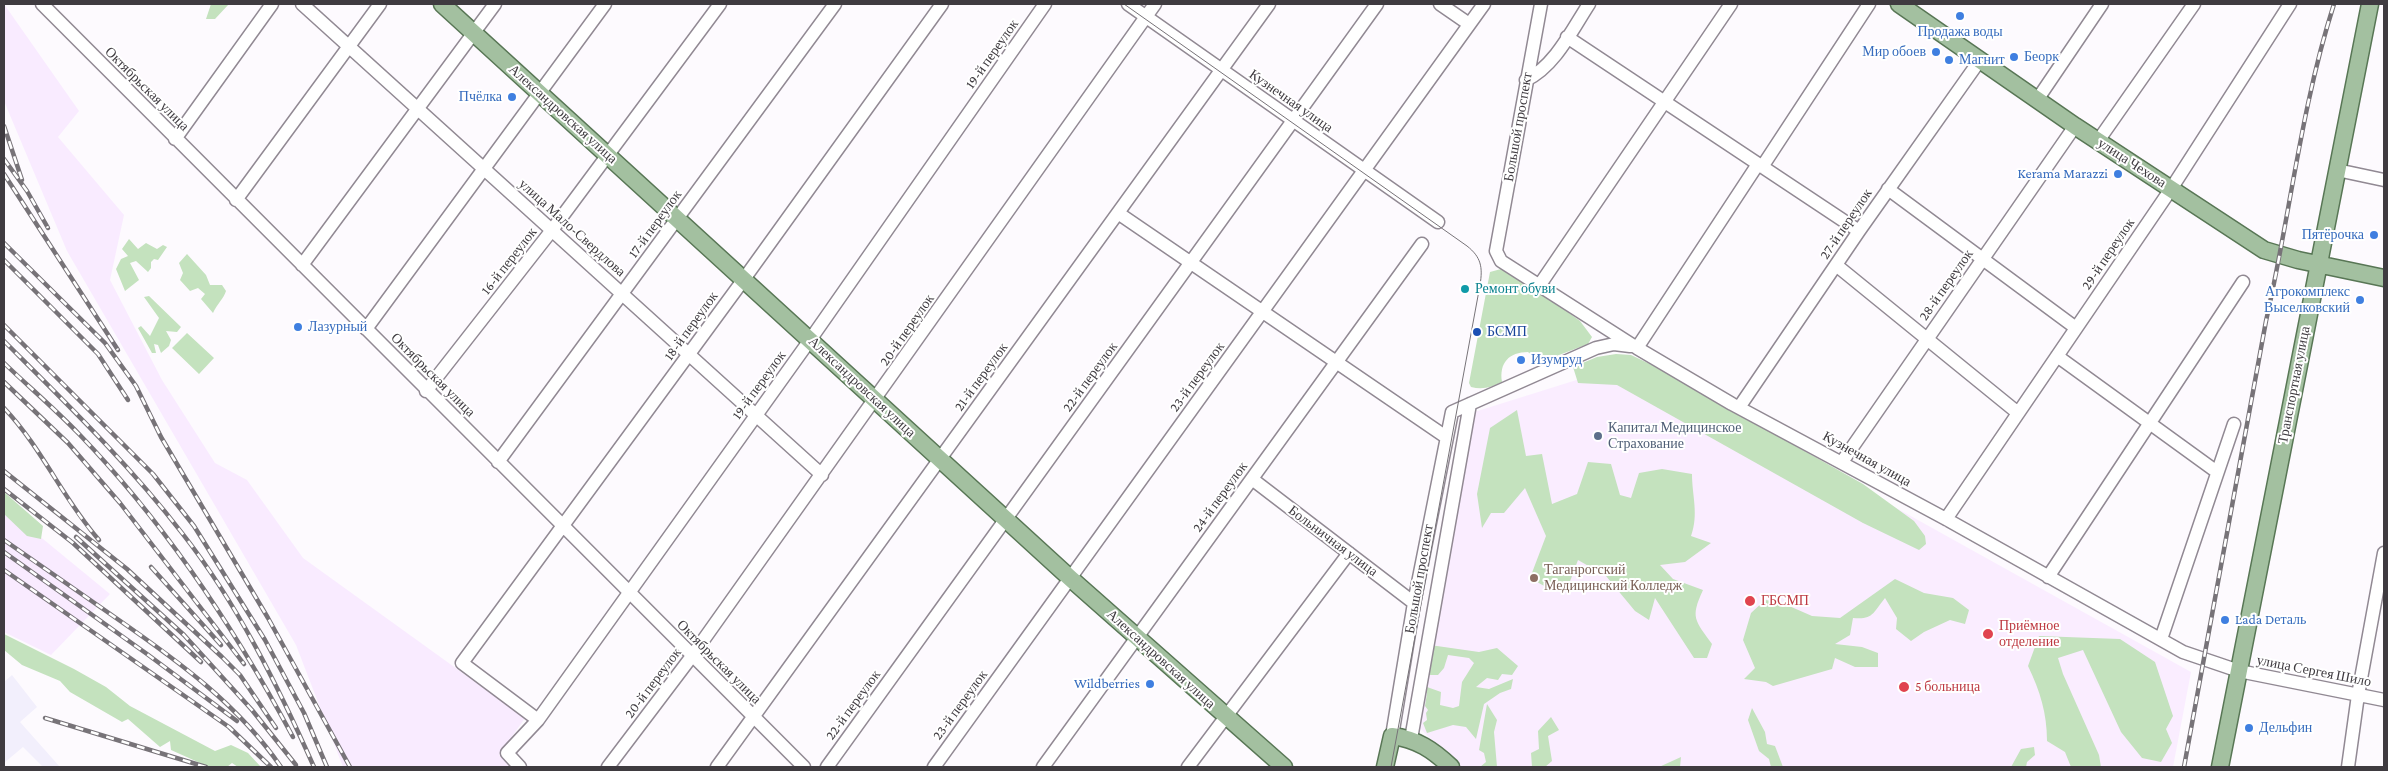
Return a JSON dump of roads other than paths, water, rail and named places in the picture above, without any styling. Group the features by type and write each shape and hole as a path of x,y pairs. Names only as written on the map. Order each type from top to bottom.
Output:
{"main road":[{"name":"Александровская улица","path":"442,4 1070,578 1284,767"},
{"name":"улица Чехова","path":"1899,4 2075,126 2264,250 2317,265 2384,278"},
{"name":"Транспортная улица","path":"2220,767 2317,265 2370,4"},
{"path":"1392,736 1411,739 1432,749 1452,767"},
{"name":"Большой проспект","path":"1385,767 1392,736"}],"street":[{"name":"Октябрьская улица","path":"42,4 426,391 804,767"},
{"path":"175,139 272,4"},
{"name":"улица Мало-Свердлова","path":"302,4 822,475"},
{"path":"236,200 380,4"},
{"path":"302,265 495,4"},
{"path":"366,329 605,4"},
{"name":"16-й переулок","path":"426,391 552,230 720,4"},
{"name":"17-й переулок","path":"498,462 835,4"},
{"name":"18-й переулок","path":"538,720 462,663 744,279 942,4"},
{"name":"19-й переулок","path":"520,767 507,753 538,720 810,340 1045,4"},
{"name":"Кузнечная улица","path":"1128,4 1438,222"},
{"name":"20-й переулок","path":"608,767 692,656 876,400 1156,4"},
{"name":"21-й переулок","path":"717,767 1269,4"},
{"name":"22-й переулок","path":"827,767 1376,4"},
{"path":"1440,4 1469,24"},
{"name":"23-й переулок","path":"934,767 1484,4"},
{"name":"Большой проспект","path":"1496,251 1541,4"},
{"path":"1526,80 1536,75 1548,65 1589,4"},
{"path":"1539,286 1731,4"},
{"path":"1637,348 1869,4"},
{"path":"2037,100 2102,4"},
{"path":"2098,141 2194,4"},
{"name":"29-й переулок","path":"1946,519 2171,189 2290,4"},
{"path":"1567,37 1859,232"},
{"name":"27-й переулок","path":"1740,406 1888,189 1980,60"},
{"name":"28-й переулок","path":"1842,462 2075,126"},
{"path":"2337,170 2384,180"},
{"path":"1888,189 2076,328"},
{"path":"1118,213 1446,437"},
{"name":"24-й переулок","path":"1043,767 1422,244"},
{"name":"Кузнечная улица","path":"1496,251 1500,261 1637,348 2184,652 2239,672"},
{"path":"1836,265 2018,413"},
{"path":"2048,577 2243,282"},
{"path":"1596,348 1604,336 1598,322"},
{"name":"Большой проспект","path":"1392,736 1414,603 1452,412 1596,348 1614,344 1637,348"},
{"path":"2057,356 2217,472"},
{"name":"Большой проспект","path":"1411,739 1470,404"},
{"path":"2161,639 2234,424"},
{"name":"Больничная улица","path":"1252,479 1414,603"},
{"path":"1188,767 1349,553"},
{"path":"2348,767 2358,695 2384,553"},
{"name":"улица Сергея Шило","path":"2239,672 2384,700"}],"tram line":[{"path":"1124,4 1467,246 1480,263 1480,285 1391,767"}],"railway":[{"path":"2184,767 2304,122 2334,4"},
{"path":"4,126 22,180"},
{"path":"4,159 27,191 48,228"},
{"path":"4,174 118,350"},
{"path":"4,243 105,343 136,386 161,437 268,618 350,767"},
{"path":"4,260 98,354 128,400"},
{"path":"4,325 153,474 194,526 265,640 304,713 327,767"},
{"path":"4,341 140,482 202,560 255,646 286,706 314,767"},
{"path":"4,363 79,434 140,503 169,540 247,656 293,737"},
{"path":"4,382 68,443 120,503 244,664"},
{"path":"4,408 18,423 74,508 99,540"},
{"path":"4,471 127,569 222,657 240,675 276,728"},
{"path":"4,489 73,543 201,662"},
{"path":"76,537 184,635 252,710 296,765"},
{"path":"4,540 139,634 206,685 246,723 281,767"},
{"path":"4,552 237,721"},
{"path":"151,567 221,645"},
{"path":"4,570 229,727 271,767"},
{"path":"45,718 206,767"}],"place":[{"name":"Продажа воды","path":"1960,16"},
{"name":"Мир обоев","path":"1936,52"},
{"name":"Беорк","path":"2014,57"},
{"name":"Магнит","path":"1949,60"},
{"name":"Пчёлка","path":"512,97"},
{"name":"Kerama Marazzi","path":"2118,174"},
{"name":"Пятёрочка","path":"2374,235"},
{"name":"Ремонт обуви","path":"1465,289"},
{"name":"Агрокомплекс Выселковский","path":"2360,300"},
{"name":"Лазурный","path":"298,327"},
{"name":"БСМП","path":"1477,332"},
{"name":"Изумруд","path":"1521,360"},
{"name":"Капитал Медицинское Страхование","path":"1598,436"},
{"name":"Таганрогский Медицинский Колледж","path":"1534,578"},
{"name":"ГБСМП","path":"1750,601"},
{"name":"Lada Dеталь","path":"2225,620"},
{"name":"Приёмное отделение","path":"1988,634"},
{"name":"Wildberries","path":"1150,684"},
{"name":"5 больница","path":"1904,687"},
{"name":"Дельфин","path":"2249,728"}]}
